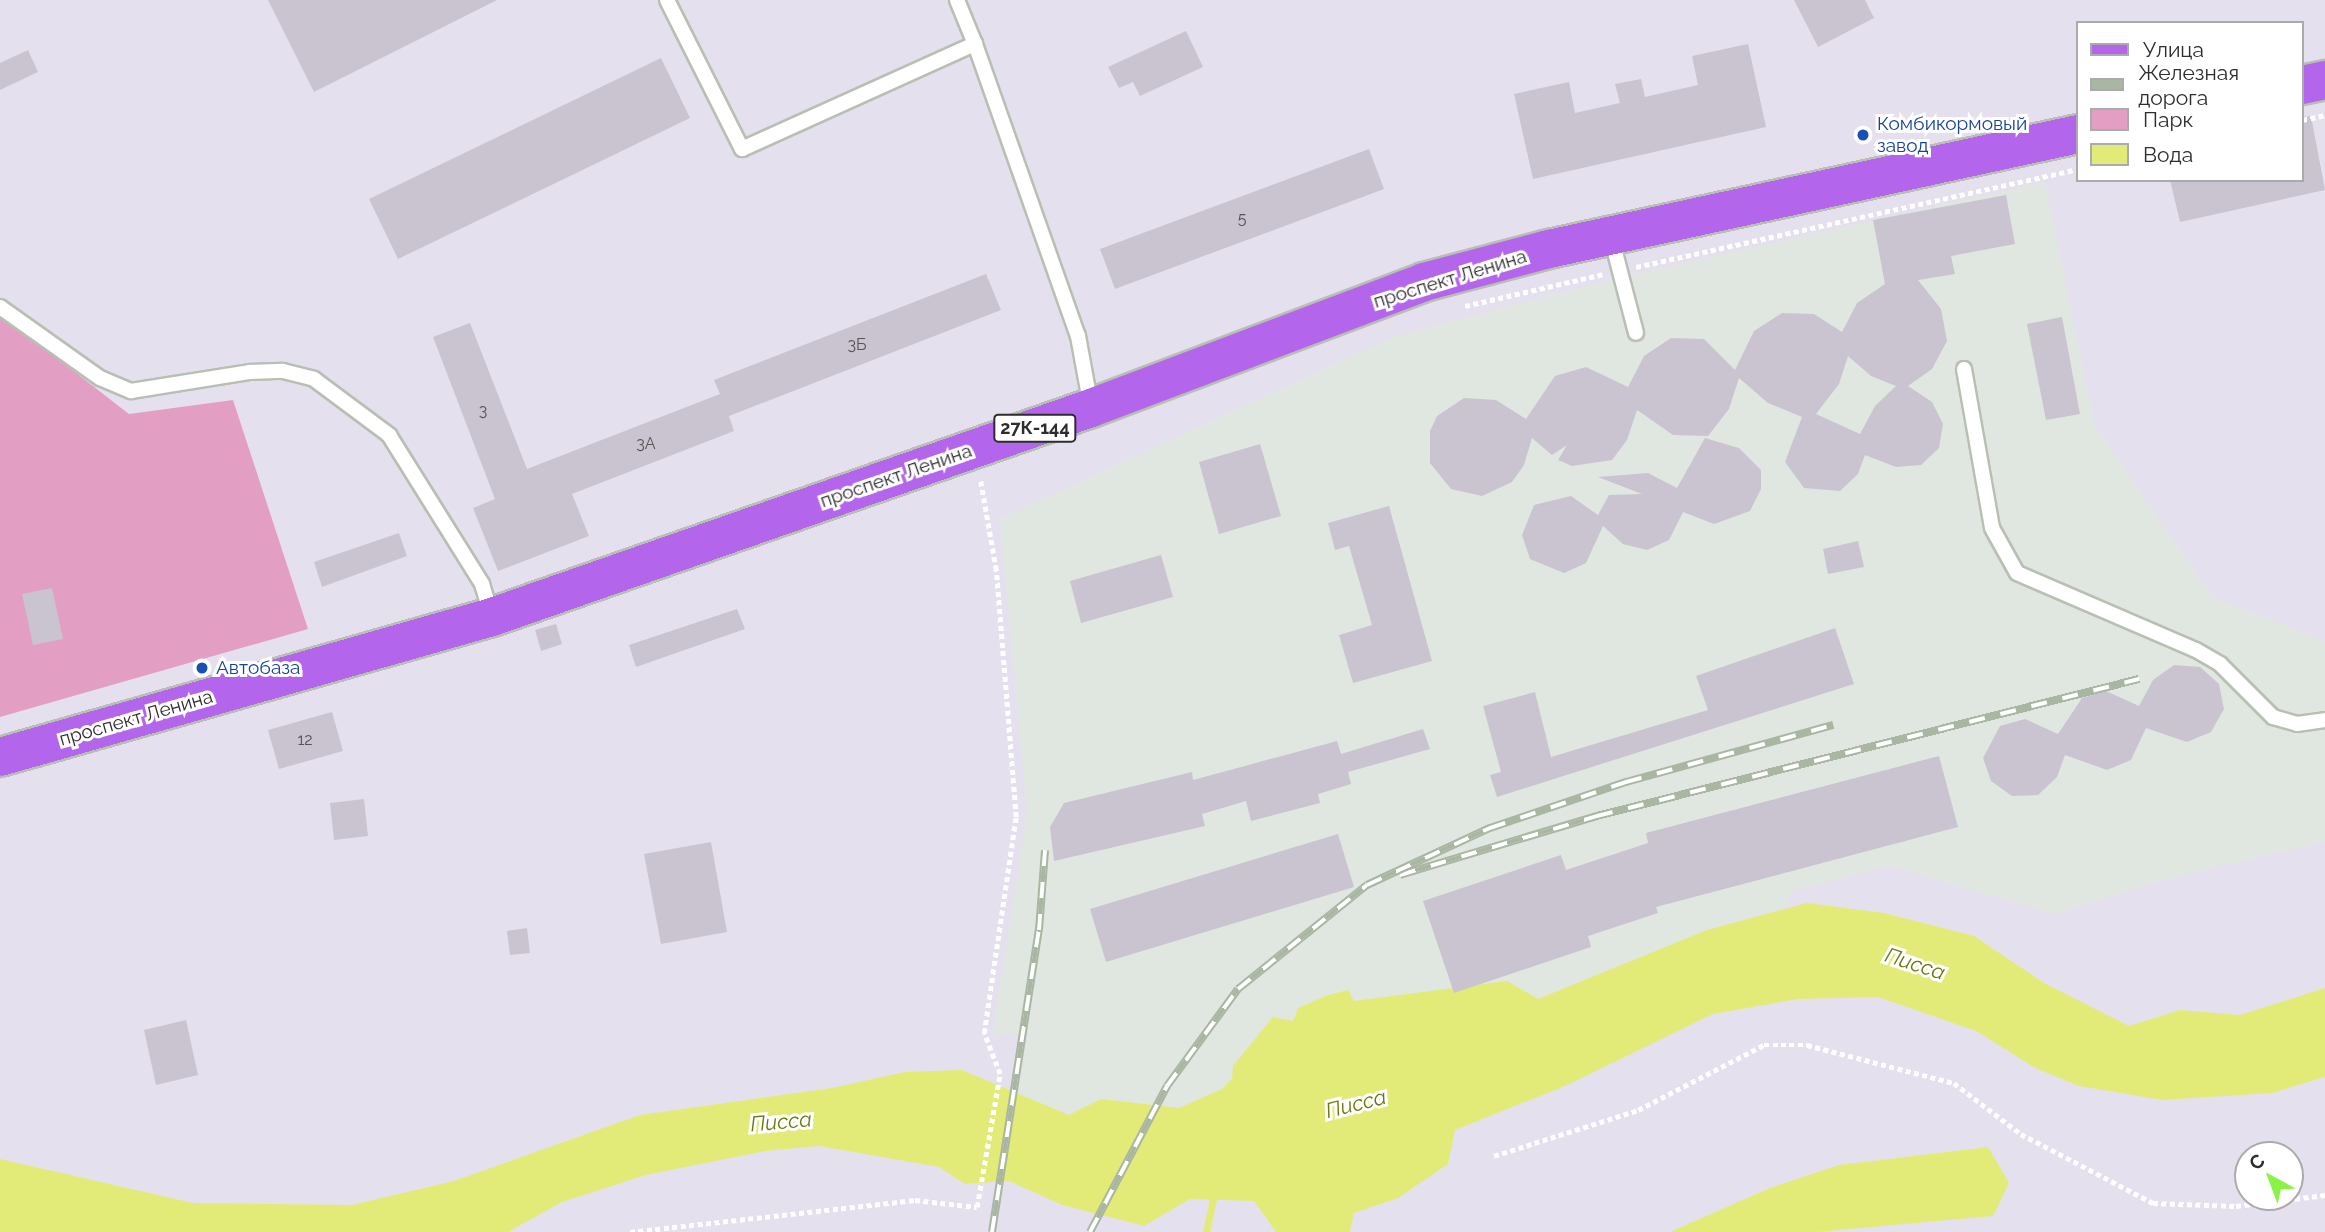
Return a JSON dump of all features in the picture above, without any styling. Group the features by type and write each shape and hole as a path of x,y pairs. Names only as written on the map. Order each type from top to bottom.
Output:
{"main road":[{"path":"2304,85 2325,80"},
{"name":"проспект Ленина","path":"0,757 492,617 1091,408 1424,282 1615,253 2076,135"}],"lane":[{"path":"667,0 742,149 975,44"},
{"path":"957,0 1078,336 1091,408"},
{"path":"1615,253 1636,333"},
{"path":"0,307 100,378 131,391 250,372 283,371 314,379 389,435 482,584 492,617"},
{"path":"1964,369 1992,528 2017,573 2196,650 2220,664 2273,717 2297,724 2325,720"}],"path":[{"path":"2304,120 2325,115"},
{"path":"1465,306 1615,253 2076,169"},
{"path":"630,1232 915,1200 977,1207 1000,1074 984,1033 1016,817 996,570 975,449"},
{"path":"1494,1156 1638,1110 1763,1045 1807,1045 1954,1083 2021,1134 2153,1203 2236,1206 2325,1195"}],"shaded area":[{"name":"Комбикормовый завод","path":"2045,182 2094,424 2212,597 2325,641 2325,842 2174,877 2055,914 1889,866 1792,891 1784,908 1707,930 1537,999 1507,982 1354,1001 1348,990 1328,995 1299,1008 1293,1021 1272,1017 1233,1066 1232,1079 1222,1090 1179,1108 1101,1099 1069,1115 1016,1096 1029,1033 993,1035 1027,813 1000,519 1395,336 1602,282"}],"green space":[{"path":"0,314 129,414 233,400 308,629 0,717"}],"water":[{"name":"Писса","path":"1807,903 1884,913 1974,936 2044,983 2129,1026 2180,1010 2240,1015 2325,988 2325,1077 2272,1093 2162,1100 2079,1086 2035,1068 1976,1031 1878,997 1798,999 1713,1014 1565,1086 1455,1130 1448,1164 1398,1198 1354,1213 1350,1232 1276,1232 1254,1201 1190,1199 1144,1226 1062,1205 1009,1181 965,1184 939,1167 819,1146 765,1151 646,1175 562,1202 508,1232 0,1232 0,1159 193,1203 352,1205 454,1181 640,1115 832,1088 905,1072 962,1070 1069,1115 1101,1099 1179,1108 1222,1089 1232,1079 1233,1066 1273,1017 1293,1021 1298,1008 1328,995 1348,990 1354,1001 1507,981 1538,999 1707,930"},
{"path":"1988,1147 2009,1183 1993,1216 1817,1232 1670,1232 1770,1188 1839,1165"}],"building":[{"path":"268,0 497,0 314,92"},
{"path":"1794,0 1865,0 1874,18 1818,47"},
{"path":"1186,31 1203,67 1140,96 1133,82 1119,88 1108,67"},
{"path":"1748,44 1766,127 1533,179 1514,94 1569,82 1575,113 1620,103 1615,84 1641,79 1645,97 1698,85 1692,56"},
{"path":"28,50 38,72 0,90 0,63"},
{"path":"661,58 690,118 398,259 369,199"},
{"path":"2311,116 2325,190 2180,222 2170,182 2304,182 2304,117"},
{"path":"1369,149 1384,189 1115,289 1100,249"},
{"path":"2006,195 2015,244 1951,256 1955,274 1918,280 1941,309 1947,341 1932,369 1908,386 1932,402 1943,424 1939,448 1921,465 1896,467 1865,455 1858,474 1840,491 1804,488 1785,462 1802,417 1768,403 1739,378 1729,409 1708,436 1673,435 1637,410 1627,440 1612,460 1572,466 1558,460 1567,445 1552,455 1532,438 1524,465 1512,482 1482,496 1451,489 1430,463 1430,431 1437,416 1464,398 1496,400 1526,419 1555,376 1586,367 1628,387 1644,356 1671,338 1704,339 1735,370 1754,331 1782,313 1814,314 1842,332 1857,303 1885,284 1873,220","holes":["1848,356 1871,376 1896,386 1875,406 1860,434 1816,414 1839,384"]},
{"path":"986,274 1001,310 729,416 734,431 572,494 589,536 498,571 473,508 495,499 433,337 470,323 527,469 720,394 714,380"},
{"path":"2062,317 2080,414 2046,420 2027,324"},
{"path":"1705,438 1739,448 1761,470 1761,489 1750,511 1714,524 1683,512 1669,540 1647,550 1623,544 1603,526 1586,563 1564,573 1530,559 1522,535 1534,505 1571,496 1598,515 1609,495 1642,494 1598,477 1648,473 1677,488"},
{"path":"1260,444 1281,516 1219,534 1199,462"},
{"path":"1389,506 1432,661 1353,683 1339,635 1372,625 1349,546 1335,550 1328,523"},
{"path":"399,533 407,556 322,587 314,562"},
{"path":"1858,541 1864,567 1828,574 1823,549"},
{"path":"1161,555 1173,597 1081,623 1070,581"},
{"path":"52,588 63,639 33,645 22,594"},
{"path":"737,609 745,629 636,667 629,645"},
{"path":"556,624 562,644 541,651 535,630"},
{"path":"1835,628 1854,684 1497,797 1490,775 1501,772 1483,706 1535,692 1551,757 1708,710 1696,676"},
{"path":"2174,665 2200,667 2219,684 2224,709 2211,732 2187,742 2146,728 2131,760 2107,770 2065,755 2057,777 2038,795 2012,796 1991,781 1983,758 2000,726 2025,719 2058,734 2082,698 2106,691 2139,706 2153,680"},
{"path":"332,712 343,751 279,769 268,730"},
{"path":"1423,729 1430,749 1348,772 1351,784 1318,794 1320,803 1251,821 1246,801 1202,814 1205,826 1054,861 1050,827 1064,803 1192,772 1193,780 1337,741 1341,754"},
{"path":"1939,756 1958,827 1656,907 1658,913 1588,936 1591,947 1454,993 1423,901 1561,855 1566,870 1648,843 1646,833"},
{"path":"364,799 368,836 334,840 330,803"},
{"path":"1338,834 1354,887 1106,962 1090,909"},
{"path":"711,842 727,932 661,944 644,854"},
{"path":"527,928 530,953 510,955 507,931"},
{"path":"186,1020 198,1075 156,1085 144,1030"}],"waterway":[{"path":"1206,1232 1214,1195"}],"railway":[{"path":"1400,875 1597,816 2139,679"},
{"path":"1090,1232 1167,1086 1238,989 1367,885 1490,828 1626,782 1833,725"},
{"path":"992,1232 1039,930 1045,850"}],"place":[{"name":"Комбикормовый завод","path":"1863,135"},
{"name":"Автобаза","path":"202,668"}]}
